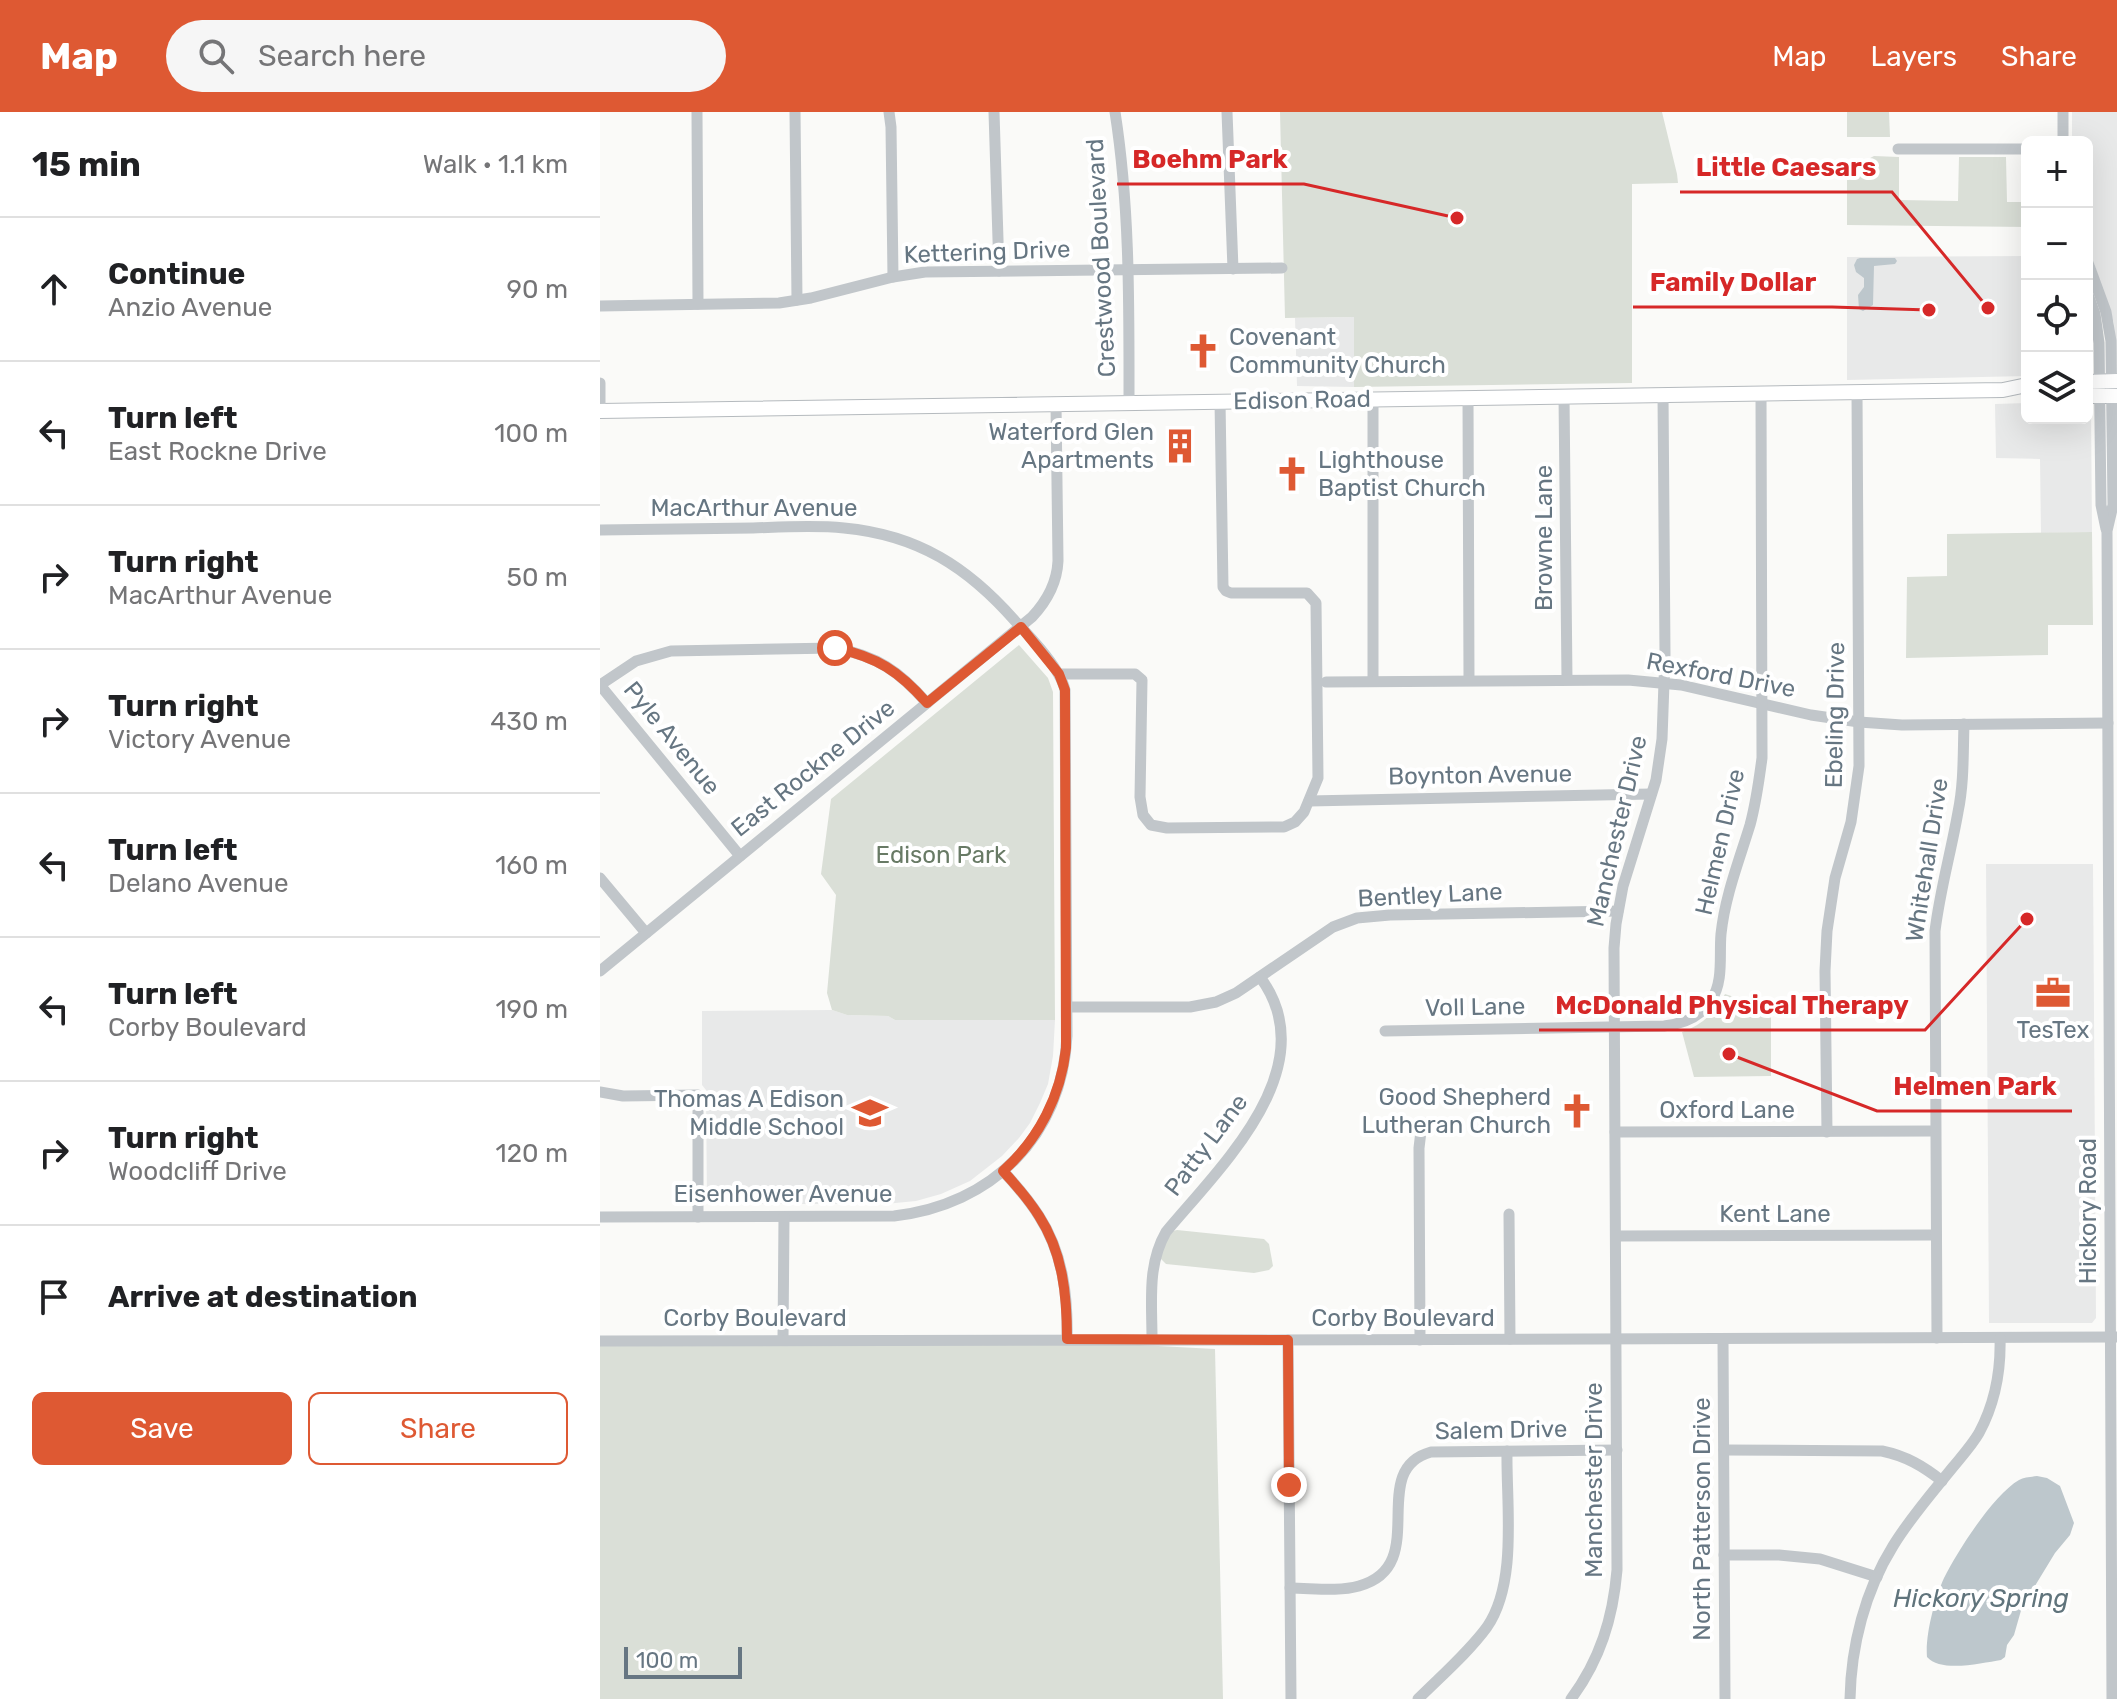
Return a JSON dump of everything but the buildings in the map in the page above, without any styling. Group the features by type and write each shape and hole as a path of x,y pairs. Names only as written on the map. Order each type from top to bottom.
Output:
{"main road":[{"name":"Edison Road","path":"2003,390 2021,386"},
{"name":"Edison Road","path":"600,411 1663,394 2003,390 2021,393"}],"street":[{"path":"697,112 698,304"},
{"path":"795,112 797,300"},
{"path":"889,112 893,277"},
{"path":"994,112 999,271"},
{"name":"Crestwood Boulevard","path":"1115,112 1126,196 1129,402"},
{"path":"1227,112 1233,269"},
{"path":"2063,112 2063,136"},
{"path":"1898,149 2021,149"},
{"name":"Kettering Drive","path":"600,306 770,303 925,272 1282,268"},
{"name":"Hickory Road","path":"2093,275 2109,326 2101,505 2107,531 2108,723 2113,863 2115,1638 2112,1699"},
{"name":"Hickory Road","path":"2093,312 2104,389"},
{"path":"600,383 600,411"},
{"name":"Ebeling Drive","path":"1827,1132 1825,950 1835,878 1851,822 1857,786 1857,392"},
{"name":"Helmen Drive","path":"1614,1027 1682,1023 1699,1014 1710,1003 1719,978 1721,934 1727,901 1750,824 1762,758 1761,393"},
{"name":"Manchester Drive","path":"1571,1699 1597,1656 1613,1605 1618,1561 1614,948 1628,867 1651,794 1662,739 1665,683 1663,394"},
{"name":"Browne Lane","path":"1564,396 1567,679"},
{"path":"1468,397 1469,680"},
{"path":"1373,398 1373,681"},
{"path":"1059,674 1135,674 1140,677 1143,683 1140,797 1146,821 1159,828 1284,827 1295,822 1304,812 1318,778 1316,603 1307,593 1231,593 1223,587 1220,401"},
{"name":"East Rockne Drive","path":"600,971 1032,617 1047,598 1057,572 1056,404"},
{"name":"MacArthur Avenue","path":"600,530 814,527 883,534 918,546 966,573 992,595 1059,674"},
{"path":"600,685 636,661 671,651 835,648 880,662 906,680 927,703"},
{"name":"Eisenhower Avenue","path":"600,1217 911,1215 975,1192 1021,1153 1035,1135 1054,1099 1064,1065 1067,1007 1065,690 1059,674"},
{"name":"Rexford Drive","path":"1326,682 1567,679 1665,683 1830,719 1859,722 1902,725 2108,723"},
{"name":"Pyle Avenue","path":"600,685 740,856"},
{"name":"Whitehall Drive","path":"1937,1338 1935,931 1959,811 1964,724"},
{"name":"Boynton Avenue","path":"1309,801 1651,794"},
{"path":"600,878 646,933"},
{"name":"Bentley Lane","path":"1067,1007 1199,1006 1225,999 1331,928 1357,918 1618,911"},
{"name":"Patty Lane","path":"1152,1339 1152,1269 1160,1242 1258,1118 1278,1067 1280,1021 1273,998 1260,977"},
{"name":"Voll Lane","path":"1385,1031 1614,1027"},
{"path":"600,1092 623,1096 698,1095 698,1217"},
{"path":"1420,1340 1419,1148 1425,1123"},
{"name":"Oxford Lane","path":"1615,1132 1935,1131"},
{"path":"1003,1171 1039,1216 1054,1245 1065,1290 1067,1339"},
{"path":"1509,1214 1510,1339"},
{"path":"783,1340 784,1217"},
{"name":"Kent Lane","path":"1616,1236 1935,1235"},
{"name":"Corby Boulevard","path":"600,1341 2114,1337"},
{"path":"1850,1699 1856,1645 1877,1577 1892,1546 1969,1448 1986,1417 1997,1381 2000,1338"},
{"name":"North Patterson Drive","path":"1723,1339 1725,1699"},
{"path":"1288,1340 1291,1699"},
{"name":"Salem Drive","path":"1290,1588 1354,1588 1383,1573 1393,1558 1398,1541 1398,1488 1401,1478 1412,1460 1421,1454 1617,1450"},
{"path":"1724,1450 1882,1451 1918,1463 1942,1481"},
{"path":"1418,1699 1485,1629 1500,1601 1507,1569 1507,1451"},
{"path":"1724,1555 1820,1559 1877,1577"}],"shaded area":[{"path":"2072,112 2117,112 2117,369 2114,323 2093,260 2093,136 2072,136"},
{"path":"2021,256 2021,376 1847,380 1847,257"},
{"path":"1354,317 1354,387 1297,386 1295,318"},
{"path":"2021,403 2021,424 2091,424 2092,532 2041,533 2040,459 1996,458 1995,404"},
{"path":"1986,864 2093,864 2096,1318 2092,1323 1989,1323"},
{"name":"Thomas A Edison Middle School","path":"832,1010 847,1015 888,1016 895,1020 1055,1020 1048,1084 1030,1123 1002,1156 970,1181 941,1194 916,1201 885,1204 707,1204 702,1011"}],"green space":[{"path":"1280,112 1662,112 1678,183 1632,184 1632,383 1354,387 1354,317 1285,318"},
{"path":"1847,112 1889,112 1890,137 1847,137"},
{"path":"1874,156 1899,157 1899,200 1958,201 1959,157 2006,157 2007,202 2021,202 2021,227 1847,225 1847,170"},
{"path":"2092,532 2093,625 2048,625 2048,655 1906,658 1907,577 1947,576 1947,534"},
{"name":"Edison Park","path":"1019,645 1048,678 1053,692 1055,1020 895,1020 888,1016 847,1015 832,1010 827,993 836,895 821,874 831,799"},
{"path":"1725,994 1771,1009 1771,1076 1694,1077 1682,1032 1708,1017"},
{"path":"1177,1230 1264,1239 1269,1244 1273,1266 1254,1273 1166,1264 1159,1257 1163,1245"},
{"path":"1120,1344 1215,1349 1223,1699 600,1699 600,1346"}],"water":[{"path":"1860,258 1895,258 1897,261 1895,264 1874,266 1873,305 1863,311 1859,309 1858,295 1864,287 1864,278 1856,272 1854,265"},
{"name":"Hickory Spring","path":"2037,1476 2060,1486 2074,1523 2070,1535 2055,1553 2022,1607 2005,1657 1962,1666 1933,1662 1927,1657 1929,1628 1937,1596 1950,1567 1998,1498 2019,1480"}],"place":[{"name":"Boehm Park","path":"1457,218"},
{"name":"Little Caesars","path":"1988,308"},
{"name":"Family Dollar","path":"1929,310"},
{"name":"Covenant Community Church","path":"1203,351"},
{"name":"Waterford Glen Apartments","path":"1180,446"},
{"name":"Lighthouse Baptist Church","path":"1292,474"},
{"name":"McDonald Physical Therapy","path":"2027,919"},
{"name":"TesTex","path":"2053,993"},
{"name":"Helmen Park","path":"1729,1054"},
{"name":"Good Shepherd Lutheran Church","path":"1577,1111"},
{"name":"Thomas A Edison Middle School","path":"870,1113"}],"route":[{"path":"835,648 868,656 892,669 927,703 1021,627 1059,674 1065,690 1066,1048 1060,1082 1047,1114 1035,1135 1003,1171 1030,1202 1054,1245 1065,1290 1067,1339 1288,1340 1289,1485"}]}
